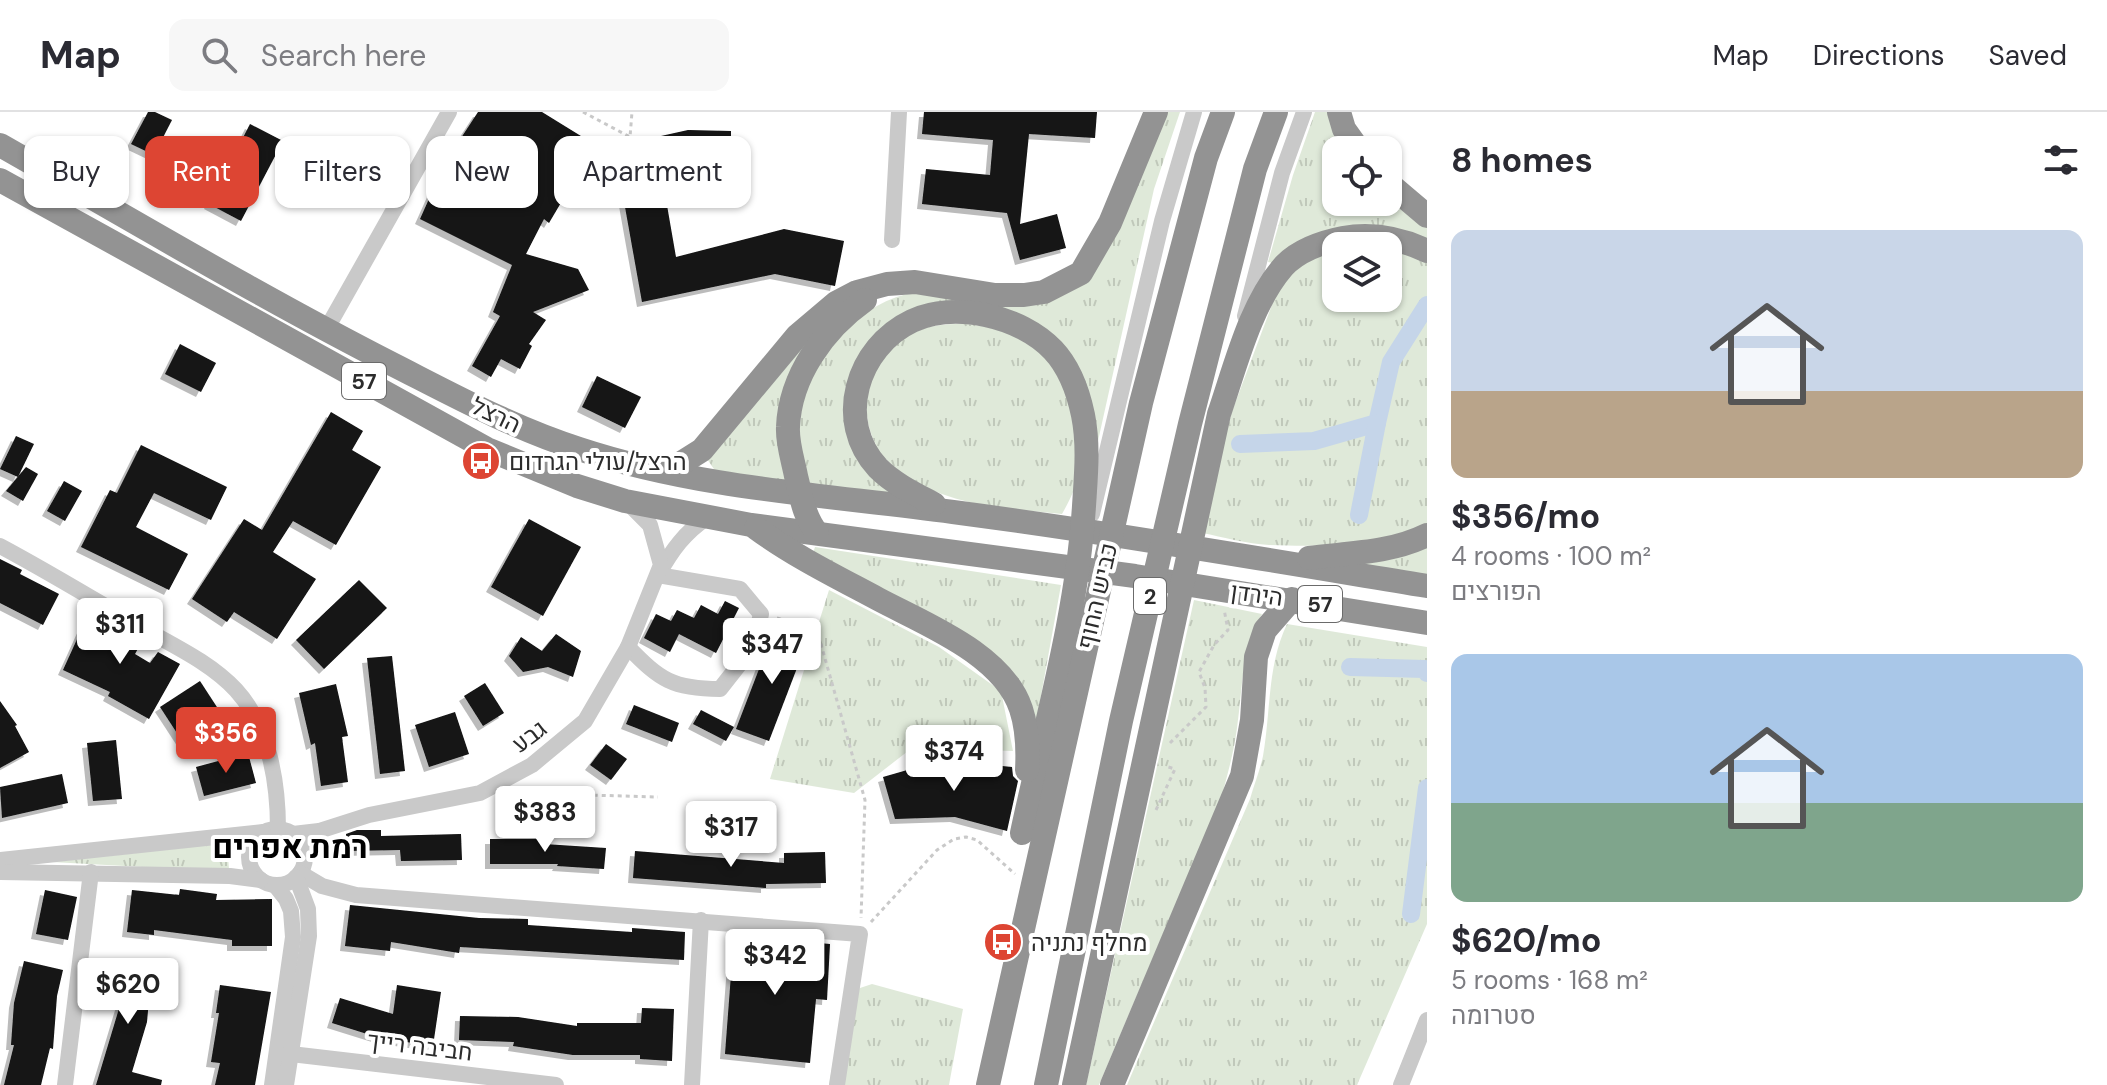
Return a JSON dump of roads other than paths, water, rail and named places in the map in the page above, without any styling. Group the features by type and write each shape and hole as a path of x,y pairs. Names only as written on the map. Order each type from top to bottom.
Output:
{"highway":[{"path":"643,467 675,467 702,450 797,336 836,303 857,292 887,284 915,282 995,295 1024,295 1044,292 1081,273 1110,223 1156,112"},
{"name":"כביש החוף","path":"988,1085 1141,403 1206,158 1223,112"},
{"name":"2","path":"1046,1085 1121,721 1186,439 1255,169 1276,112"},
{"path":"1339,112 1349,136"},
{"name":"הרצל","path":"0,145 326,330 500,419 580,449 708,481 1142,539"},
{"name":"הרצל","path":"0,180 487,449 577,486 625,501 751,525 1135,576"},
{"path":"1402,195 1427,216"},
{"path":"1074,1085 1150,762 1219,414 1249,331 1267,289 1284,265 1306,249 1357,236 1386,237 1427,251"},
{"path":"817,533 806,515 800,494 788,430 796,386 821,343 853,309 893,286 915,282"},
{"path":"955,512 913,493 878,467 858,435 854,402 862,371 883,343 900,328 932,314 969,313 1011,322 1034,334 1052,349 1067,367 1084,416 1087,450 1080,561 1022,833"},
{"path":"751,525 800,557 944,633 977,654 998,672 1021,708 1028,760 1015,963"},
{"path":"1279,561 1390,547 1427,535"},
{"name":"הירדן","path":"1142,539 1427,586"},
{"name":"הירדן","path":"1135,576 1223,593 1292,599 1426,623"},
{"path":"1112,1085 1242,776 1252,720 1256,657 1265,630 1292,599"}],"street":[{"path":"326,330 449,112"},
{"path":"892,240 899,112"},
{"path":"1080,561 1162,221 1194,112"},
{"path":"1219,414 1282,173 1304,112"},
{"name":"גבע","path":"0,860 278,832 319,831 369,815 463,798 508,780 532,765 585,721 628,647 661,565 650,525 625,501"},
{"name":"גבע","path":"658,575 679,541 708,517"},
{"path":"0,546 199,660 237,690 266,743 276,792 278,832"},
{"path":"628,647 653,672 688,689 720,689 753,647 761,614 740,589 658,575"},
{"path":"0,872 230,876 268,883 290,882 298,875 305,860 304,850 278,832"},
{"path":"278,832 250,846 248,856 254,874 286,899 293,923 285,1052 286,1085"},
{"path":"65,1085 91,872"},
{"path":"298,875 322,886 356,895 860,934 837,1085"},
{"path":"272,1085 285,1052 305,973 310,921 298,875"},
{"path":"692,1085 701,920"},
{"path":"1401,1085 1427,1020"},
{"name":"חביבה רייך","path":"285,1052 494,1082 556,1085"}],"waterway":[{"path":"1240,444 1314,441 1377,423 1391,362 1427,305"},
{"path":"1359,515 1377,423"},
{"path":"1350,667 1425,669 1427,673"},
{"path":"1411,914 1427,788"}],"place":[{"name":"הרצל/עולי הגרדום","path":"481,461"},
{"name":"מחלף נתניה","path":"1003,942"}],"district":[{"name":"רמת אפרים","path":"290,847"}]}
